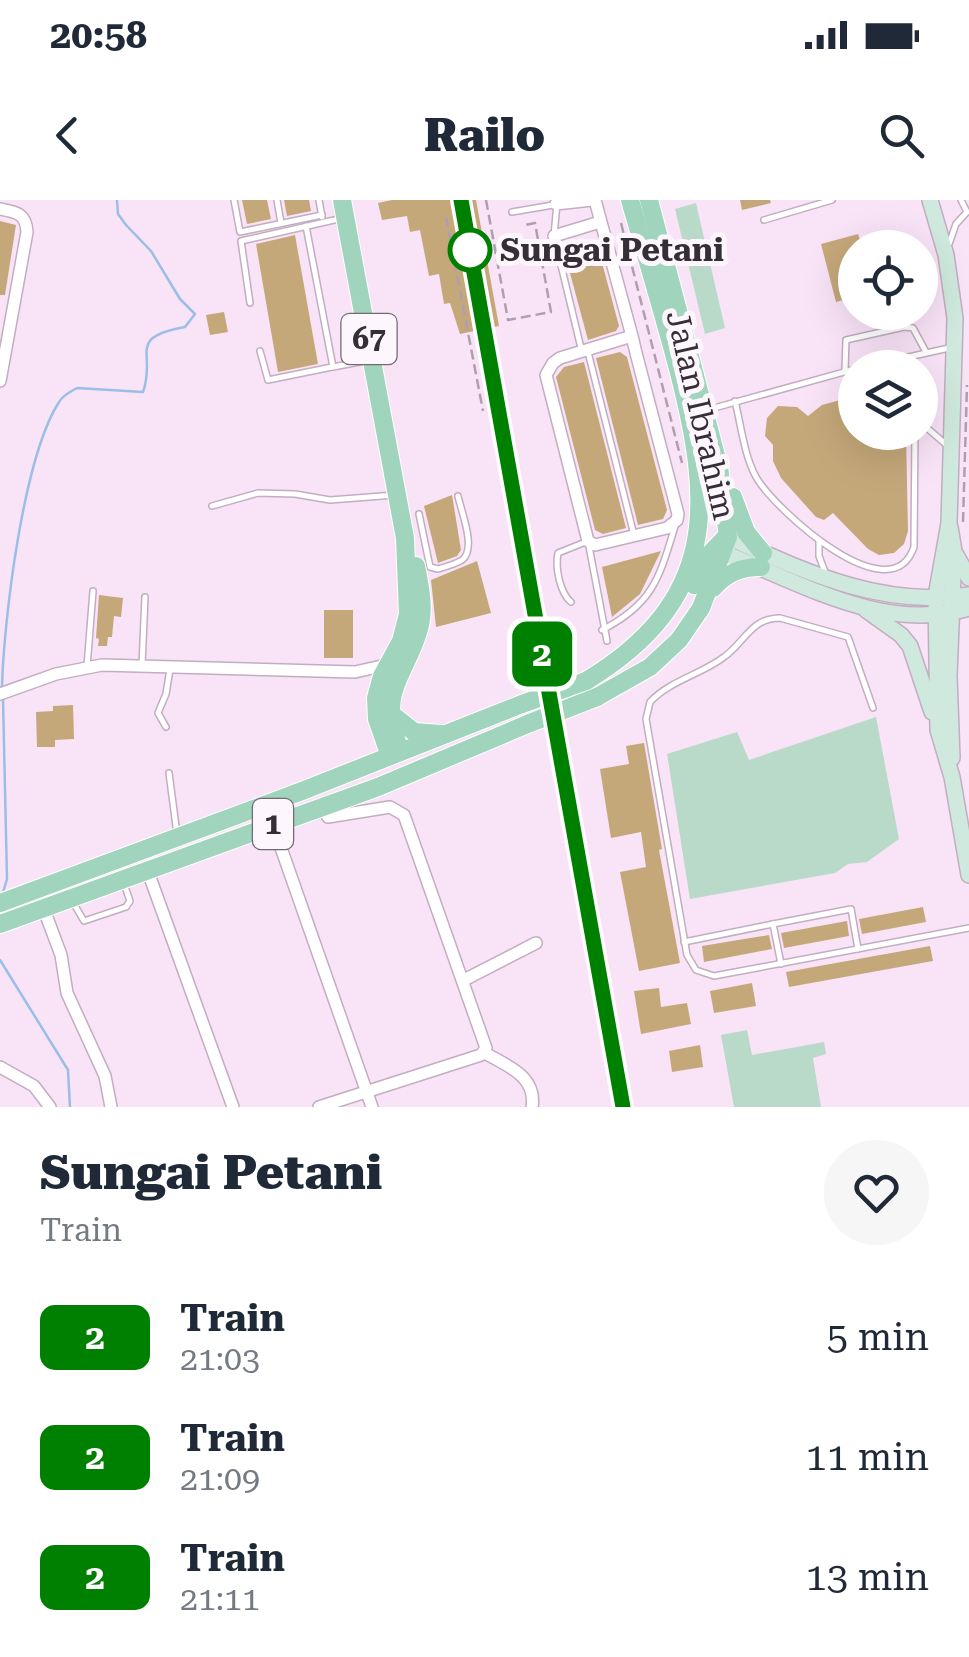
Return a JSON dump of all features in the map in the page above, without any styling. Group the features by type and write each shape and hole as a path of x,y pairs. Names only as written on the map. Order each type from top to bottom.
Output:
{"main road":[{"name":"Jalan Ibrahim","path":"448,734 586,681 645,639 674,602 696,544 701,497 689,455 673,350 630,200"},
{"name":"Jalan Ibrahim","path":"527,724 633,680 667,653 706,597 723,545 719,466 649,200"},
{"path":"930,200 954,298 949,523 952,777"},
{"name":"67","path":"344,209 406,538 408,614 400,642 386,665 381,710"},
{"path":"689,455 708,481 712,528 723,545 873,593 969,608"},
{"path":"719,466 762,560 864,608 910,646 952,777 968,867"},
{"path":"938,730 954,551 949,523"},
{"name":"67","path":"381,710 415,640 422,616 422,563 406,538"},
{"path":"645,639 655,636 673,619 706,557 723,545"},
{"path":"954,551 969,578"},
{"path":"706,597 728,574 762,560"},
{"path":"864,608 949,603"},
{"path":"381,710 414,732 448,734"},
{"path":"381,710 396,756"},
{"path":"355,771 372,745 381,710"},
{"path":"396,756 416,760 502,726 527,724"},
{"name":"1","path":"7,921 322,808 527,724"},
{"name":"1","path":"7,900 448,734"},
{"path":"296,817 312,802 377,775 396,756"}],"street":[{"path":"562,202 593,200 632,336 677,506 677,520 668,528 604,545 588,541 546,375 552,363 632,336"},
{"path":"0,210 20,214 25,219 26,232 0,381"},
{"path":"554,236 600,222"},
{"path":"0,694 87,666 355,672 386,665"},
{"path":"355,672 381,710"},
{"path":"322,808 328,817 390,807 404,815 464,980 485,1052"},
{"path":"273,825 372,1107"},
{"path":"147,870 234,1107"},
{"path":"44,907 61,955 70,1004 105,1076 111,1107"},
{"path":"464,980 536,943"},
{"path":"319,1107 485,1052"},
{"path":"485,1052 528,1080 533,1090 532,1107"},
{"path":"0,1067 34,1086 50,1107"}],"lane":[{"path":"234,200 240,232 322,219"},
{"path":"277,200 282,224"},
{"path":"319,200 322,219"},
{"path":"764,220 832,200"},
{"path":"946,255 956,224 968,213 962,200"},
{"path":"512,212 562,202 554,236 635,538"},
{"path":"250,302 240,241 306,226 344,209"},
{"path":"306,226 333,367"},
{"path":"846,350 846,340 904,326 913,328 925,350"},
{"path":"936,350 955,346"},
{"path":"260,351 268,380 373,360"},
{"path":"704,411 838,373"},
{"path":"735,401 755,475 819,542 876,570 897,569 910,558 915,533 916,450"},
{"path":"938,438 951,449"},
{"path":"212,506 258,493 330,500 398,495"},
{"path":"419,514 422,563 438,570 462,560 468,553 458,496"},
{"path":"602,630 637,608 661,575 677,520"},
{"path":"571,602 564,596 556,562 558,553 588,541 607,641"},
{"path":"819,542 827,580"},
{"path":"87,666 93,592"},
{"path":"142,665 145,597"},
{"path":"873,708 848,637 780,618 752,627 724,658 650,702 646,720 684,942 696,970 714,976 969,928"},
{"path":"166,727 158,713 168,686 170,666"},
{"path":"170,773 178,838"},
{"path":"71,897 84,922 113,912 130,904 122,878"},
{"path":"684,942 851,910 858,949"},
{"path":"773,924 781,964"}],"path":[{"path":"486,200 508,320 551,312 535,223 524,225"},
{"path":"446,217 483,411"},
{"path":"620,218 689,455"},
{"path":"490,328 505,408"}],"green space":[{"path":"696,203 725,328 705,334 675,209"},
{"path":"876,717 899,839 867,862 848,864 835,873 690,899 667,754 737,732 749,760"},
{"path":"747,1030 752,1055 824,1042 826,1054 813,1058 821,1107 734,1107 721,1035"}],"building":[{"path":"242,200 267,200 271,219 247,224"},
{"path":"284,200 309,200 311,211 287,216"},
{"name":"Sungai Petani","path":"476,200 499,326 460,334 450,303 444,304 439,274 429,276 420,230 410,232 407,216 382,220 378,203"},
{"path":"740,200 770,200 771,203 742,210"},
{"path":"0,221 16,225 5,295 0,295"},
{"path":"295,235 318,364 278,372 256,244"},
{"path":"838,239 838,301 836,302 821,244"},
{"path":"589,240 597,244 619,326 616,331 588,340 563,247"},
{"path":"224,312 228,332 210,335 206,315"},
{"path":"620,352 627,357 667,510 663,519 638,525 596,358"},
{"path":"584,362 626,528 603,534 595,530 556,377 564,367"},
{"path":"838,401 838,450 906,450 908,531 904,544 894,553 879,555 868,549 833,513 824,520 816,517 781,478 773,461 773,445 765,436 767,418 778,406 797,407 808,416 822,405"},
{"path":"452,495 461,550 457,556 438,563 424,506"},
{"path":"661,551 640,594 612,617 602,567"},
{"path":"477,561 491,613 436,627 431,580"},
{"path":"99,595 123,598 121,617 114,616 107,646 98,646 96,638"},
{"path":"324,610 353,610 353,658 324,658"},
{"path":"73,705 74,739 55,740 55,747 37,747 36,712"},
{"path":"644,743 680,963 639,971 620,872 646,867 641,832 611,838 600,769 629,764 626,746"},
{"path":"923,907 926,922 862,934 859,919"},
{"path":"847,921 849,936 784,948 781,933"},
{"path":"769,935 772,949 704,962 702,946"},
{"path":"930,946 933,961 789,987 786,972"},
{"path":"752,983 756,1006 714,1013 710,991"},
{"path":"659,988 661,1007 687,1003 691,1024 641,1034 634,991"},
{"path":"700,1045 703,1067 672,1072 669,1051"}],"waterway":[{"path":"2,686 11,581 26,499 46,428 59,402 77,388 143,392 149,342 155,336 185,327 195,314 180,299 151,251 118,214 117,200"},
{"path":"2,896 7,879 3,699"},
{"path":"0,960 68,1070 70,1107"}],"railway":[{"path":"484,329 623,1107"}],"train":[{"name":"2","path":"461,200 623,1107"}],"place":[{"name":"Sungai Petani","path":"470,250"}]}
